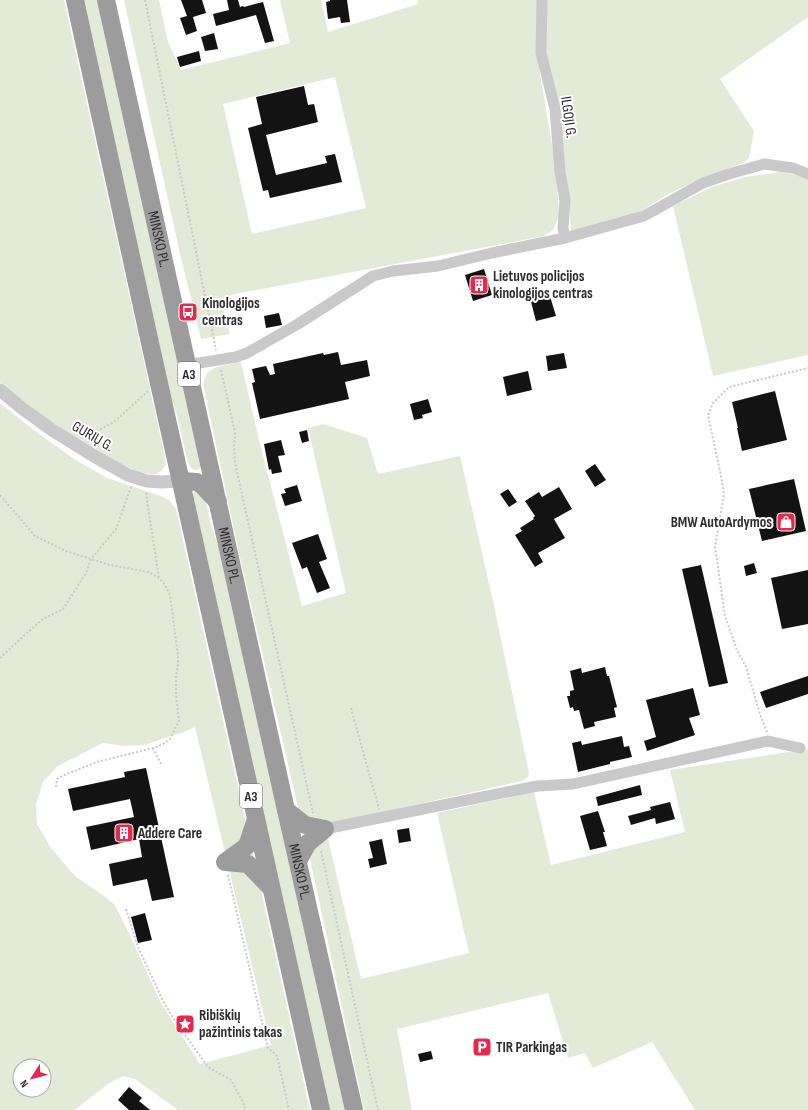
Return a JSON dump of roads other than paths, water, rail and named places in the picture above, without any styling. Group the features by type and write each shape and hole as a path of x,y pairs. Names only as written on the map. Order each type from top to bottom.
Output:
{"highway":[{"name":"MINSKO PL.","path":"75,0 321,1110"},
{"name":"MINSKO PL.","path":"106,0 354,1110"},
{"path":"181,481 197,482 203,486 218,503"},
{"path":"286,810 305,825 319,830 308,843 298,861"},
{"path":"256,818 247,846 225,862 248,864 272,888"}],"street":[{"name":"ILGOJI G.","path":"542,0 541,53 555,109 560,172 565,200 562,228 565,238"},
{"path":"187,365 236,357 247,353 298,324 373,276 393,271 438,266 565,238 644,216 703,183 764,164 793,168 808,174"},
{"name":"GURIŲ G.","path":"0,390 52,430 128,475 147,481 181,481"},
{"path":"319,830 537,786 572,784 768,741 800,748"}],"place":[{"name":"Lietuvos policijos kinologijos centras","path":"479,285"},
{"name":"Kinologijos centras","path":"188,312"},
{"name":"BMW AutoArdymos","path":"786,522"},
{"name":"Addere Care","path":"124,833"},
{"name":"Ribiškių pažintinis takas","path":"185,1024"},
{"name":"TIR Parkingas","path":"482,1047"}]}
